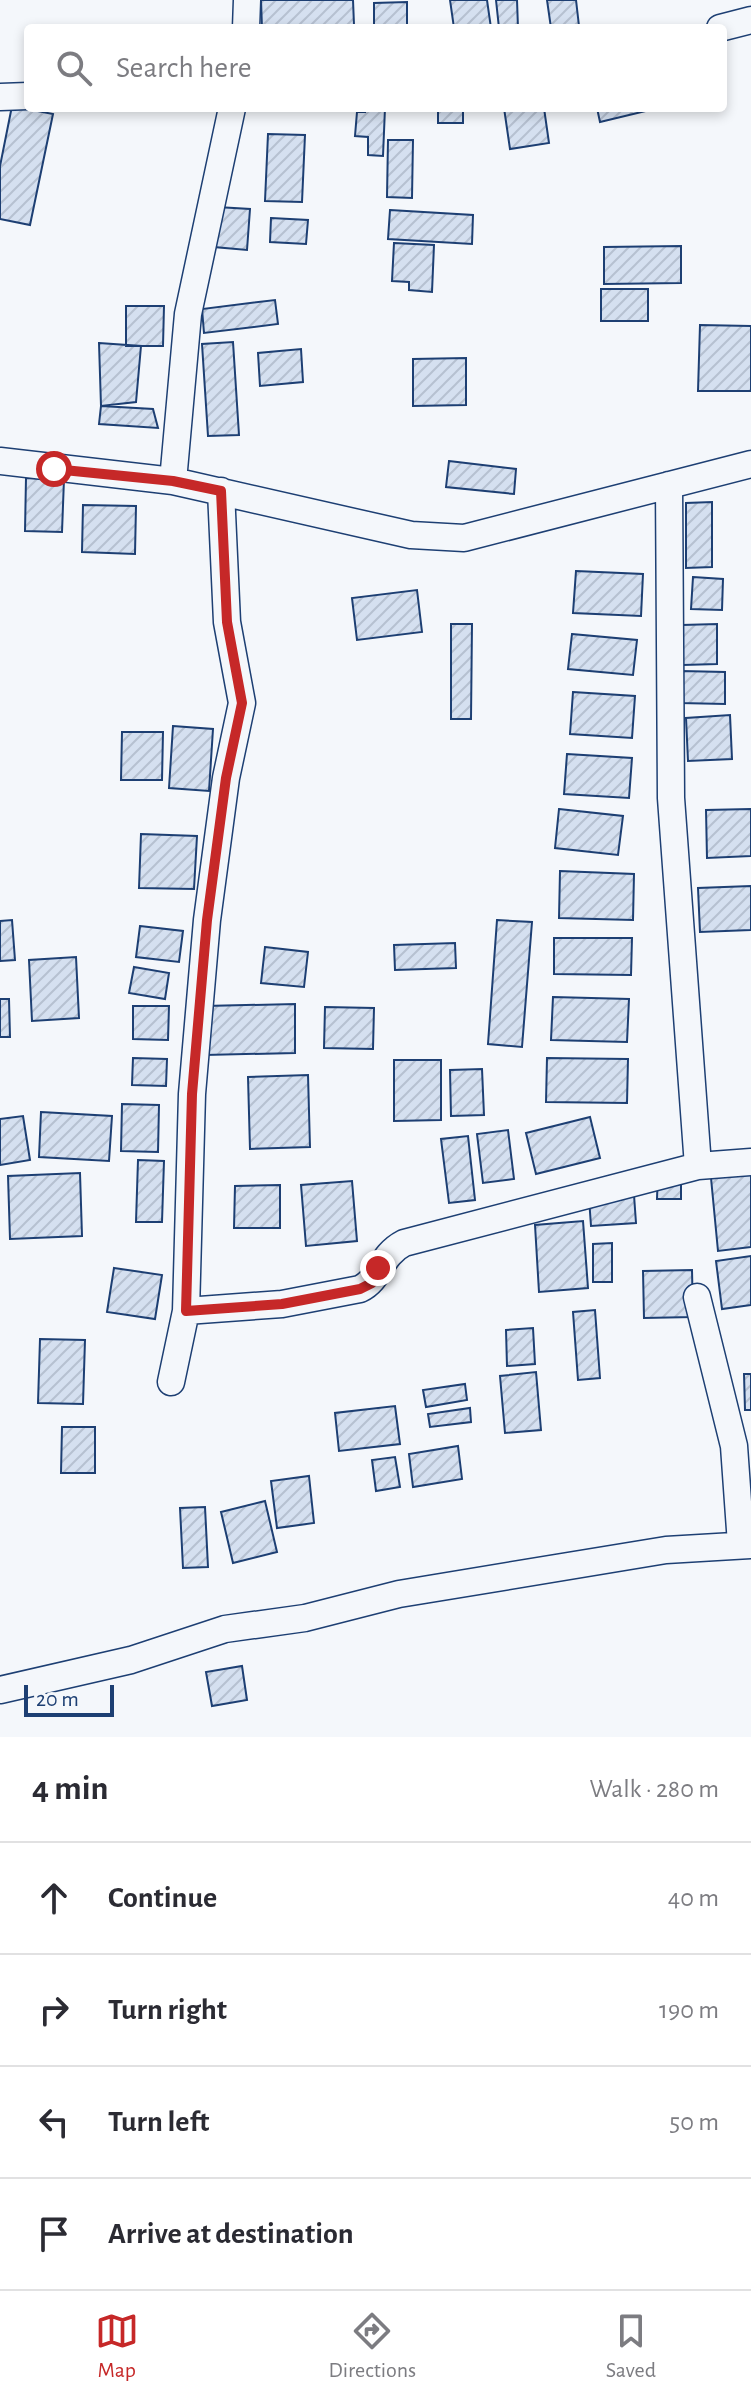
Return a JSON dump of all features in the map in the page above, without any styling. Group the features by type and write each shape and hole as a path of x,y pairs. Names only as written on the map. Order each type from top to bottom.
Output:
{"street":[{"path":"246,24 247,0"},
{"path":"727,26 751,20"},
{"path":"0,97 24,96"},
{"path":"173,481 190,300 231,112"},
{"path":"0,461 173,481 411,535 464,538 751,464"},
{"path":"669,485 671,798 698,1166"},
{"path":"171,1382 186,1311 192,1094 207,920 226,778 242,703 227,622 221,491"},
{"path":"186,1311 282,1304 360,1289 372,1283 389,1251 404,1243 698,1166 751,1162"},
{"path":"0,1690 131,1660 225,1629 305,1618 399,1594 666,1550 746,1544 734,1446 697,1297"}],"building":[{"path":"261,0 353,0 354,24 262,24"},
{"path":"450,0 487,0 490,24 453,24"},
{"path":"496,0 517,0 518,24 499,24"},
{"path":"547,0 576,0 579,24 550,24"},
{"path":"407,2 407,24 374,24 374,3"},
{"path":"12,106 24,108 24,112 53,114 30,225 0,219 0,166"},
{"path":"357,112 385,112 383,156 368,155 368,137 355,136"},
{"path":"438,112 463,112 463,123 438,123"},
{"path":"505,112 545,112 549,143 510,149"},
{"path":"598,112 642,112 600,122"},
{"path":"268,134 305,135 302,202 265,201"},
{"path":"388,140 413,140 412,198 387,197"},
{"path":"217,207 250,209 247,250 214,247"},
{"path":"390,210 473,215 472,244 388,239"},
{"path":"271,218 308,220 306,244 270,242"},
{"path":"394,243 434,245 432,292 409,290 409,282 392,281"},
{"path":"681,246 681,283 604,284 604,247"},
{"path":"601,289 648,289 648,321 601,321"},
{"path":"275,300 278,324 204,333 202,309"},
{"path":"126,306 164,306 163,346 126,346"},
{"path":"700,325 751,326 751,391 698,391"},
{"path":"233,342 239,435 208,436 202,344"},
{"path":"99,343 141,346 136,402 101,406"},
{"path":"301,349 303,382 260,386 258,353"},
{"path":"466,358 466,405 413,406 413,359"},
{"path":"101,406 153,409 158,428 99,424"},
{"path":"449,461 516,469 514,494 446,487"},
{"path":"26,478 64,479 62,532 25,531"},
{"path":"712,502 712,567 686,568 686,503"},
{"path":"83,505 136,506 135,554 82,552"},
{"path":"576,571 643,574 641,616 573,613"},
{"path":"693,577 723,579 722,610 691,609"},
{"path":"417,590 422,632 357,640 352,598"},
{"path":"451,624 472,624 471,719 451,719"},
{"path":"717,624 717,664 683,665 682,625"},
{"path":"572,634 637,640 633,675 568,669"},
{"path":"681,671 725,672 725,704 680,703"},
{"path":"573,692 635,696 632,738 570,734"},
{"path":"730,715 732,759 688,761 686,718"},
{"path":"173,726 213,729 209,791 169,788"},
{"path":"122,732 163,732 162,780 121,780"},
{"path":"567,754 632,758 629,798 564,794"},
{"path":"559,809 623,816 618,855 555,848"},
{"path":"751,809 751,856 707,858 706,810"},
{"path":"141,834 197,836 194,889 139,888"},
{"path":"560,871 634,874 633,920 559,918"},
{"path":"751,886 751,930 700,932 698,888"},
{"path":"12,920 15,960 0,961 0,921"},
{"path":"497,920 532,922 522,1047 488,1044"},
{"path":"140,926 183,931 179,962 136,957"},
{"path":"554,938 632,938 631,975 554,974"},
{"path":"455,943 456,968 395,970 394,945"},
{"path":"265,947 308,952 304,987 261,983"},
{"path":"76,957 79,1018 32,1021 29,960"},
{"path":"134,967 169,973 165,999 129,993"},
{"path":"553,997 629,999 627,1042 551,1040"},
{"path":"0,999 9,999 10,1037 0,1037"},
{"path":"295,1004 295,1053 205,1055 205,1006"},
{"path":"133,1006 169,1006 168,1040 133,1039"},
{"path":"325,1007 374,1008 373,1049 324,1048"},
{"path":"133,1058 167,1059 166,1086 132,1085"},
{"path":"547,1058 628,1059 627,1103 546,1102"},
{"path":"394,1060 441,1060 441,1120 394,1121"},
{"path":"482,1069 484,1115 451,1116 450,1070"},
{"path":"308,1075 310,1147 250,1149 248,1077"},
{"path":"122,1104 159,1105 158,1152 121,1151"},
{"path":"41,1112 112,1116 109,1161 39,1157"},
{"path":"23,1116 30,1160 0,1165 0,1119"},
{"path":"590,1117 600,1158 536,1174 526,1133"},
{"path":"508,1130 514,1179 483,1183 477,1134"},
{"path":"468,1136 475,1200 449,1203 441,1139"},
{"path":"138,1160 164,1161 162,1222 136,1222"},
{"path":"681,1168 681,1199 657,1199 658,1169"},
{"path":"80,1173 82,1236 10,1239 8,1176"},
{"path":"751,1174 751,1247 718,1251 711,1178"},
{"path":"352,1181 357,1241 306,1246 301,1185"},
{"path":"633,1181 636,1223 591,1226 588,1184"},
{"path":"280,1185 280,1228 234,1228 235,1186"},
{"path":"583,1221 588,1288 539,1292 535,1225"},
{"path":"612,1243 612,1282 593,1282 593,1244"},
{"path":"751,1256 751,1305 722,1309 716,1261"},
{"path":"114,1268 162,1275 155,1319 107,1312"},
{"path":"692,1270 693,1317 644,1318 643,1271"},
{"path":"595,1310 600,1378 578,1380 573,1312"},
{"path":"533,1328 535,1364 507,1366 506,1330"},
{"path":"40,1339 85,1340 83,1404 38,1403"},
{"path":"536,1372 541,1430 505,1433 500,1376"},
{"path":"744,1374 751,1374 751,1410 745,1410"},
{"path":"465,1384 467,1400 426,1407 423,1390"},
{"path":"395,1406 400,1444 339,1451 335,1413"},
{"path":"470,1408 471,1422 430,1427 428,1414"},
{"path":"62,1427 95,1427 95,1473 61,1473"},
{"path":"458,1446 462,1479 413,1487 409,1454"},
{"path":"395,1457 400,1487 376,1491 372,1460"},
{"path":"309,1476 314,1523 277,1528 271,1481"},
{"path":"265,1501 277,1552 233,1563 221,1512"},
{"path":"205,1507 208,1567 183,1568 180,1508"},
{"path":"242,1666 247,1700 212,1706 206,1672"}],"route":[{"path":"54,469 173,481 221,491 227,622 242,703 226,778 207,920 192,1094 186,1311 282,1304 360,1289 372,1283 378,1268"}]}
